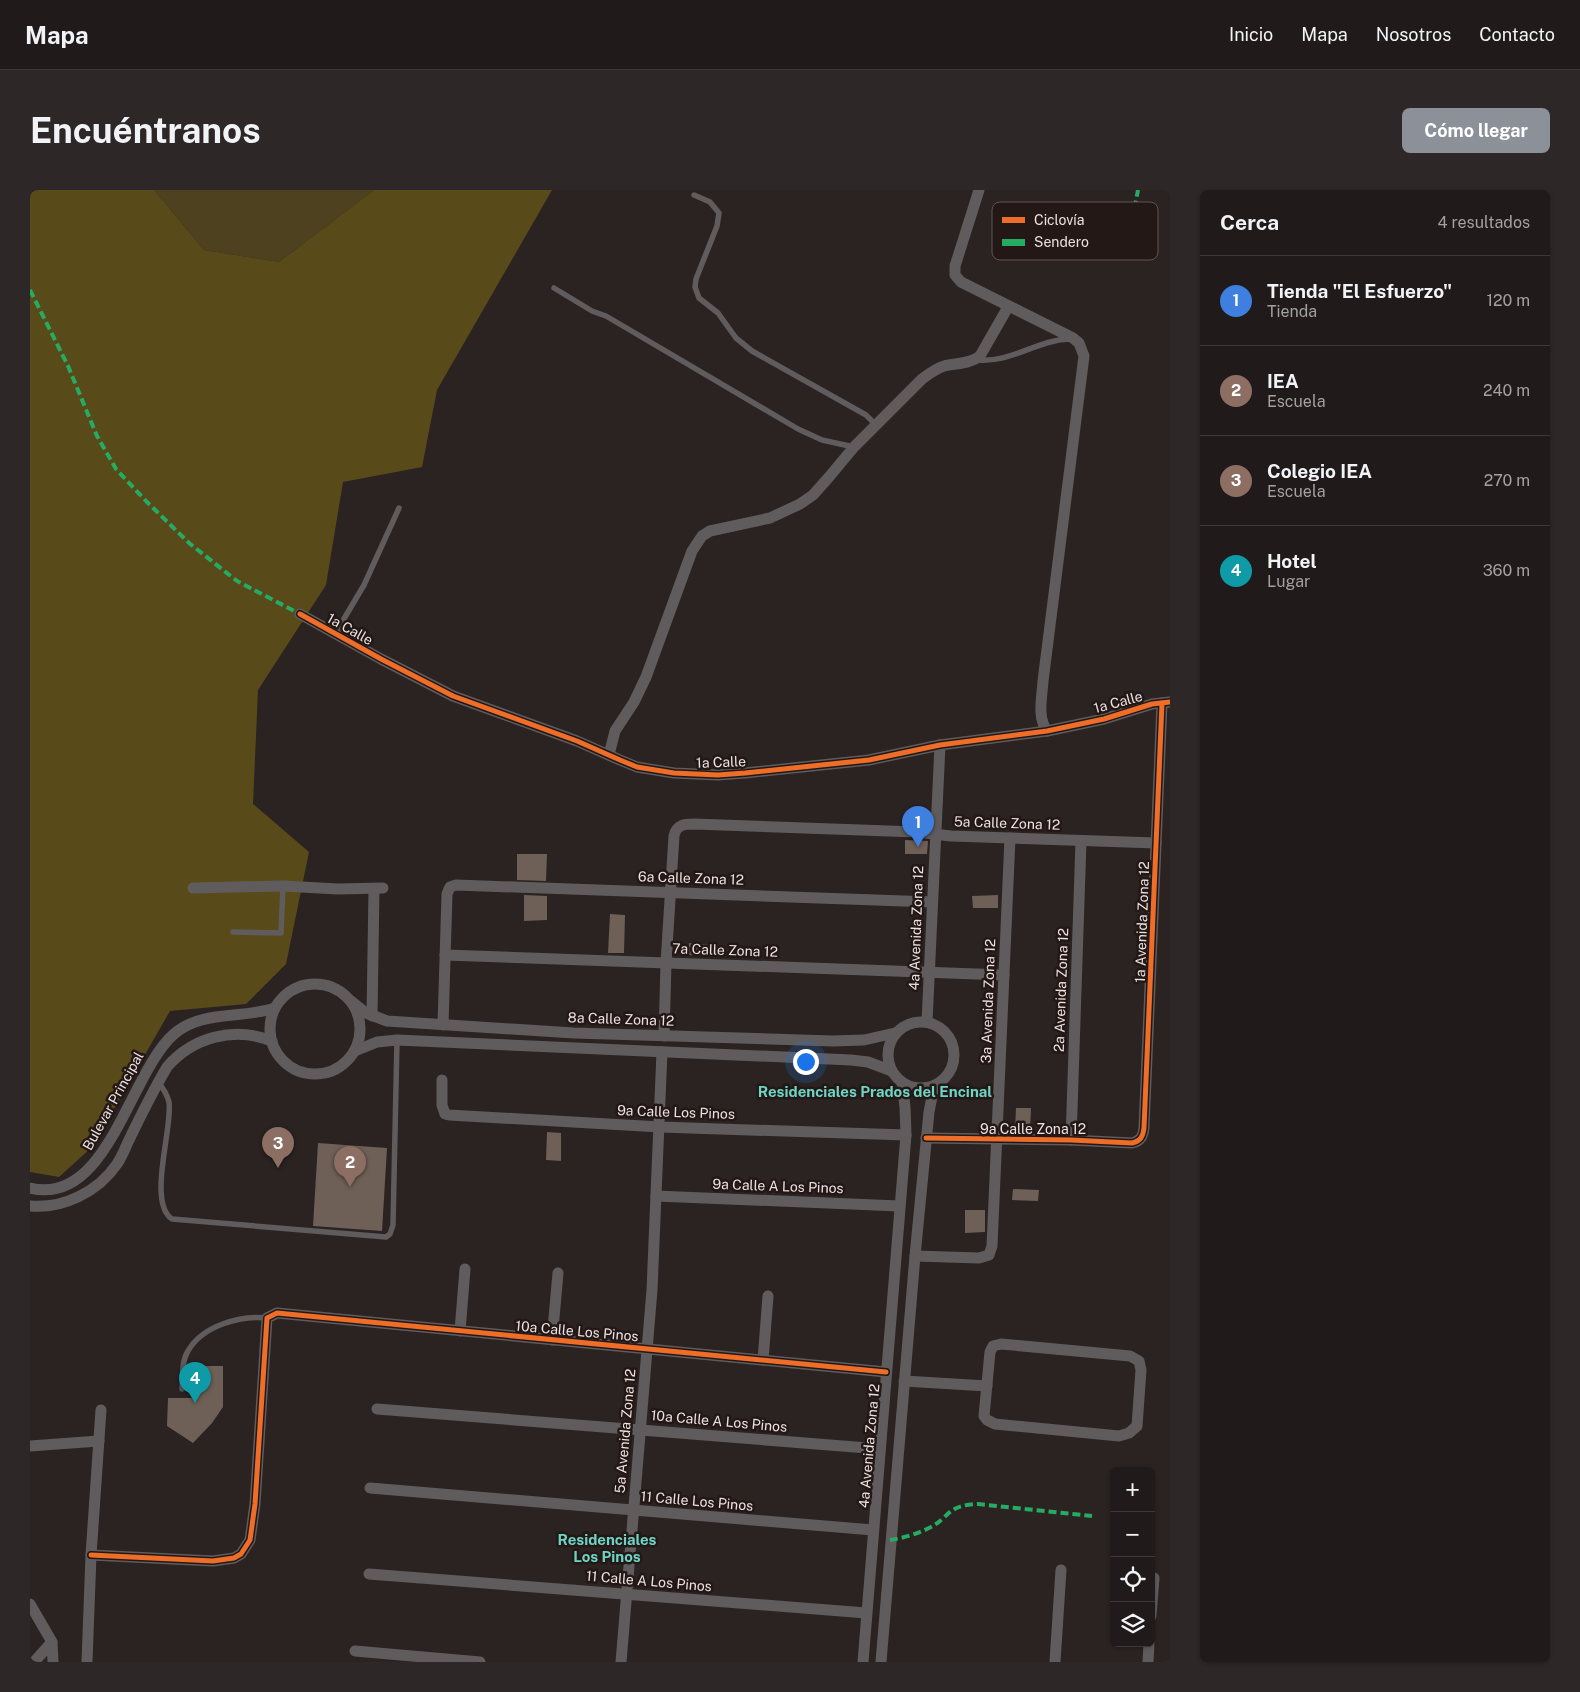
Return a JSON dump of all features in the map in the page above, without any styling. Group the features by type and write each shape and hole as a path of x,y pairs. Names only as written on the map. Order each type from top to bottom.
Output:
{"street":[{"path":"979,190 954,271 955,275 961,282 1008,307 1064,333 1079,343 1084,356 1043,681 1041,716 1043,725 1048,731"},
{"path":"609,755 615,731 634,702 646,677 696,542 710,531 770,518 800,504 820,488 854,447 905,394 934,370 955,363 975,360 984,351 1008,307"},
{"name":"1a Calle","path":"300,614 381,660 453,696 577,741 620,760 656,771 718,775 840,764 940,746 1048,731 1104,719 1152,704 1166,702"},
{"name":"1a Avenida Zona 12","path":"1140,1140 1144,1128 1156,842 1166,702"},
{"name":"4a Avenida Zona 12","path":"927,1022 940,746"},
{"name":"5a Calle Zona 12","path":"670,892 674,836 682,825 917,832 951,836 1082,841 1156,842"},
{"name":"3a Avenida Zona 12","path":"915,1256 979,1258 989,1255 992,1246 1010,838"},
{"name":"2a Avenida Zona 12","path":"1070,1140 1082,841"},
{"name":"6a Calle Zona 12","path":"444,955 447,894 450,888 460,885 932,902"},
{"path":"193,888 283,886 379,889 372,1016"},
{"path":"664,1036 670,892"},
{"path":"443,1025 444,955"},
{"name":"7a Calle Zona 12","path":"444,955 1004,975"},
{"path":"315,984 329,986 341,992 351,1002 358,1013 359,1039 355,1051 346,1062 336,1069 310,1074 297,1070 286,1063 277,1053 272,1041 271,1019 275,1008 289,992 301,986 315,984"},
{"name":"8a Calle Zona 12","path":"351,1002 372,1016 400,1023 574,1033 847,1041 864,1040 895,1033"},
{"name":"Bulevar Principal","path":"30,1188 48,1189 60,1187 75,1179 94,1164 112,1137 149,1064 174,1034 185,1026 210,1017 248,1014 275,1008"},
{"path":"927,1022 938,1025 946,1032 952,1041 955,1051 954,1062 950,1072 934,1086 912,1087 902,1082 892,1071 888,1062 890,1042 895,1033 910,1023 927,1022"},
{"path":"30,1206 38,1207 63,1203 85,1194 103,1180 117,1164 158,1082 175,1058 186,1049 211,1038 225,1035 261,1037 272,1041"},
{"path":"355,1051 377,1042 397,1040 851,1060 868,1062 892,1071"},
{"name":"5a Avenida Zona 12","path":"621,1662 652,1290 662,1052"},
{"name":"9a Calle Los Pinos","path":"442,1080 442,1105 445,1114 660,1126 906,1135"},
{"name":"4a Avenida Zona 12","path":"863,1662 906,1135 902,1082"},
{"name":"4a Avenida Zona 12","path":"880,1662 926,1138 934,1086"},
{"name":"9a Calle Zona 12","path":"926,1138 1132,1143 1140,1140"},
{"name":"9a Calle A Los Pinos","path":"656,1196 899,1206"},
{"path":"460,1331 465,1269"},
{"path":"552,1340 558,1273"},
{"path":"763,1360 768,1296"},
{"name":"10a Calle Los Pinos","path":"267,1318 277,1313 886,1372"},
{"path":"91,1555 214,1561 234,1558 247,1548 256,1504 267,1318"},
{"path":"1001,1344 1130,1356 1138,1361 1142,1370 1137,1426 1130,1433 1119,1436 995,1424 984,1416 987,1386 990,1352 993,1346 1001,1344"},
{"path":"904,1381 987,1386"},
{"name":"10a Calle A Los Pinos","path":"377,1409 880,1449"},
{"path":"86,1662 101,1410"},
{"path":"30,1446 99,1441"},
{"name":"11 Calle Los Pinos","path":"370,1488 873,1530"},
{"path":"1055,1662 1061,1570"},
{"name":"11 Calle A Los Pinos","path":"369,1574 866,1614"},
{"path":"30,1604 52,1642 53,1662"},
{"path":"34,1662 52,1642"},
{"path":"1148,1662 1149,1647"},
{"path":"355,1651 480,1662"}],"lane":[{"path":"694,195 710,202 719,213 717,226 696,279 695,287 699,298 718,313 736,338 752,351 866,415 875,426"},
{"path":"554,288 592,312 606,316 798,429 822,440 854,447"},
{"path":"975,360 998,360 1054,340 1068,339 1079,343"},
{"path":"335,634 364,586 399,508"},
{"path":"233,932 281,933 283,886"},
{"path":"158,1082 166,1092 169,1103 163,1150 162,1200 163,1208 168,1216 177,1220 386,1237 390,1234 393,1225 397,1040"},
{"path":"182,1389 184,1361 188,1351 196,1341 207,1332 238,1318 254,1316 267,1318"}],"shaded area":[{"path":"30,190 154,190 204,250 279,262 374,190 552,190 437,390 422,467 343,482 326,585 258,690 253,804 309,852 286,964 246,1004 170,1011 92,1147 59,1177 30,1172"},
{"path":"154,190 374,190 279,262 204,250"}],"building":[{"path":"905,840 928,841 927,854 905,854"},
{"path":"517,854 547,854 546,881 517,880"},
{"path":"524,895 547,896 547,920 524,921"},
{"path":"998,895 998,908 973,908 972,896"},
{"path":"610,914 625,915 624,953 608,953"},
{"path":"689,943 723,946 722,957 688,955"},
{"path":"1016,1108 1031,1108 1030,1132 1015,1132"},
{"path":"547,1132 561,1133 561,1161 546,1160"},
{"path":"318,1143 387,1148 382,1231 313,1226"},
{"path":"1013,1189 1039,1190 1038,1201 1012,1200"},
{"path":"965,1210 985,1210 985,1232 965,1233"},
{"path":"193,1366 223,1366 223,1407 212,1423 193,1443 167,1426 168,1398 194,1398"}],"marked path":[{"path":"1136,202 1138,190"},
{"path":"30,290 68,366 97,436 116,469 189,543 237,581 300,614"},
{"path":"890,1540 910,1536 924,1530 936,1524 954,1509 968,1505 978,1504 1092,1516"}],"cycle path":[{"path":"300,614 453,696 577,741 637,767 674,773 718,775 869,760 940,745 1047,731 1104,719 1152,704 1170,702"},
{"path":"926,1138 1071,1140 1132,1143 1138,1141 1142,1136 1144,1128 1162,703"},
{"path":"91,1555 213,1561 234,1558 241,1554 250,1540 255,1504 267,1318 277,1313 886,1372"}],"place":[{"name":"Tienda \"El Esfuerzo\"","path":"918,847"},
{"name":"Colegio IEA","path":"278,1168"},
{"name":"IEA","path":"350,1187"},
{"name":"Hotel","path":"195,1403"}],"district":[{"name":"Residenciales Prados del Encinal","path":"875,1092"},
{"name":"Residenciales Los Pinos","path":"607,1548"}]}
